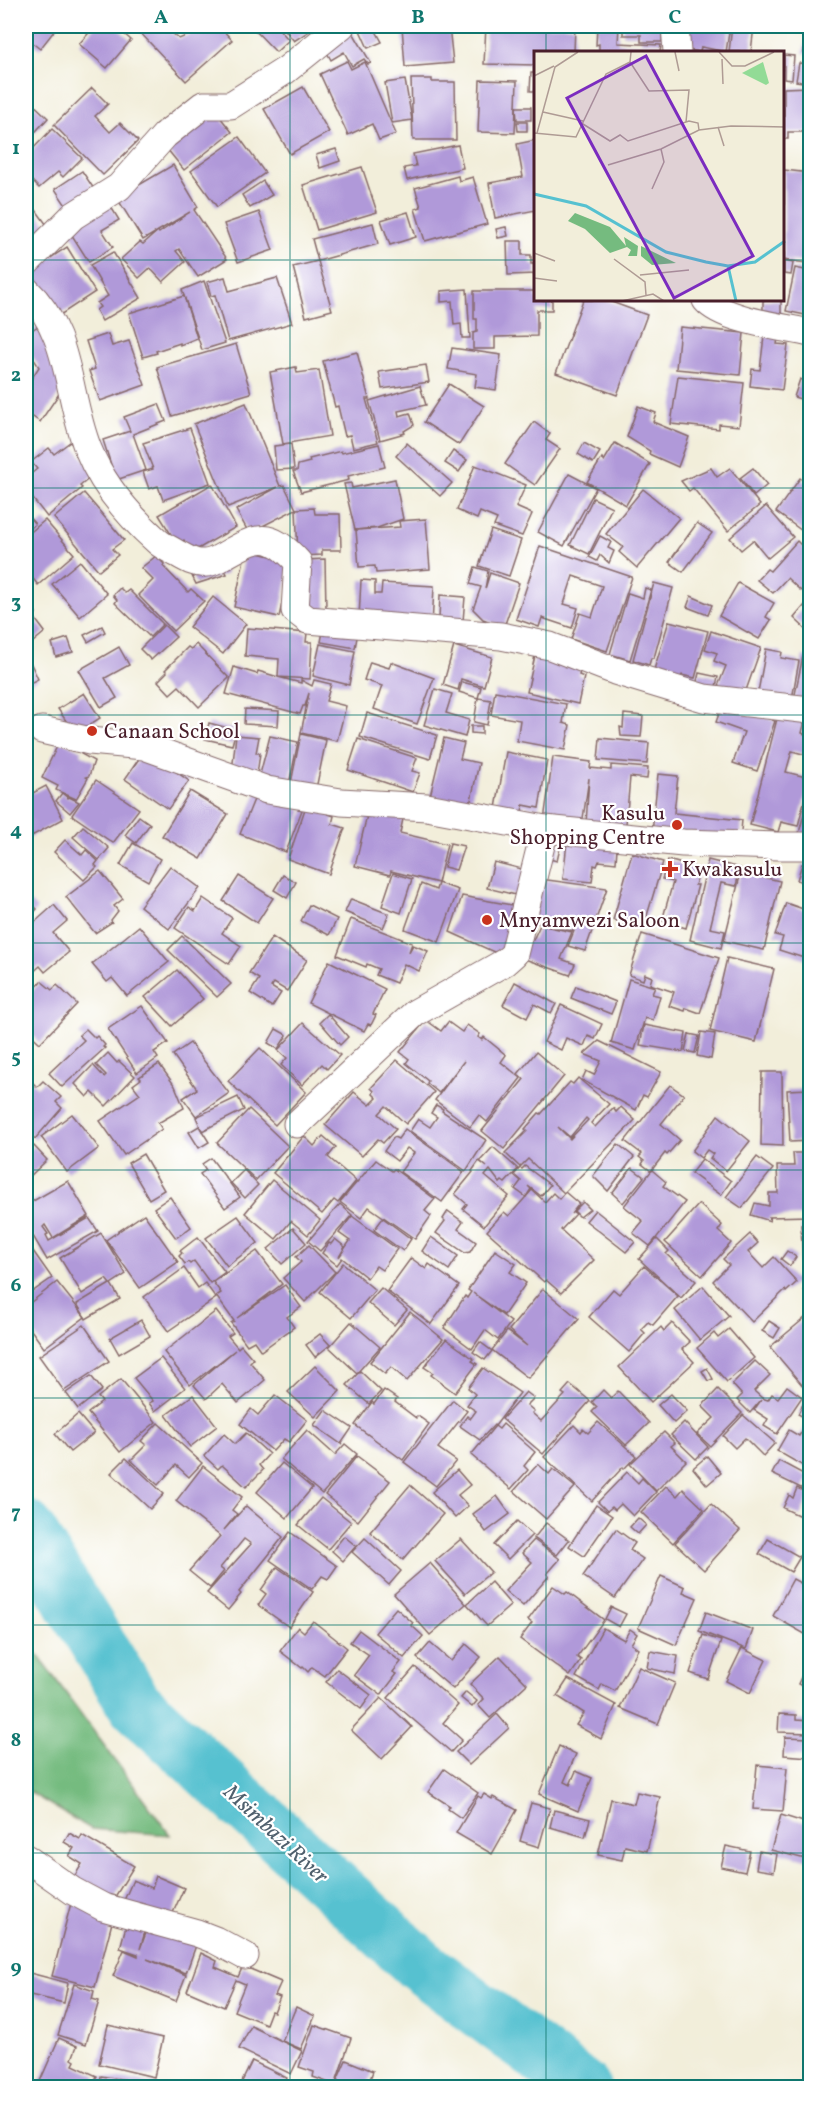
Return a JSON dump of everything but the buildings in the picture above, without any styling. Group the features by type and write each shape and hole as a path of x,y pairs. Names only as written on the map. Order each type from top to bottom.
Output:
{"street":[{"path":"26,263 73,216 119,187 165,135 203,105 231,105 286,69 341,26"},
{"path":"675,26 677,51"},
{"path":"26,290 37,301 55,328 89,450 112,492 158,543 189,560 200,563 212,562 253,539 270,540 285,548 298,562 295,610 308,620 501,636 550,646 615,671 704,698 810,710"},
{"path":"708,302 713,307 729,314 810,333"},
{"path":"42,730 90,741 144,746 267,790 341,802 427,807 545,829 682,843 810,846"},
{"path":"297,1124 415,1013 505,962 514,954 545,829"},
{"path":"26,1858 73,1892 104,1908 215,1940 245,1956"}],"green space":[{"path":"26,1639 170,1835 91,1829 26,1790"}],"waterway":[{"name":"Msimbazi River","path":"26,1528 135,1704 420,1965 583,2088"}],"place":[{"name":"Canaan School","path":"92,731"},
{"name":"Kasulu Shopping Centre","path":"677,825"},
{"name":"Kwakasulu","path":"670,869"},
{"name":"Mnyamwezi Saloon","path":"487,920"}]}
